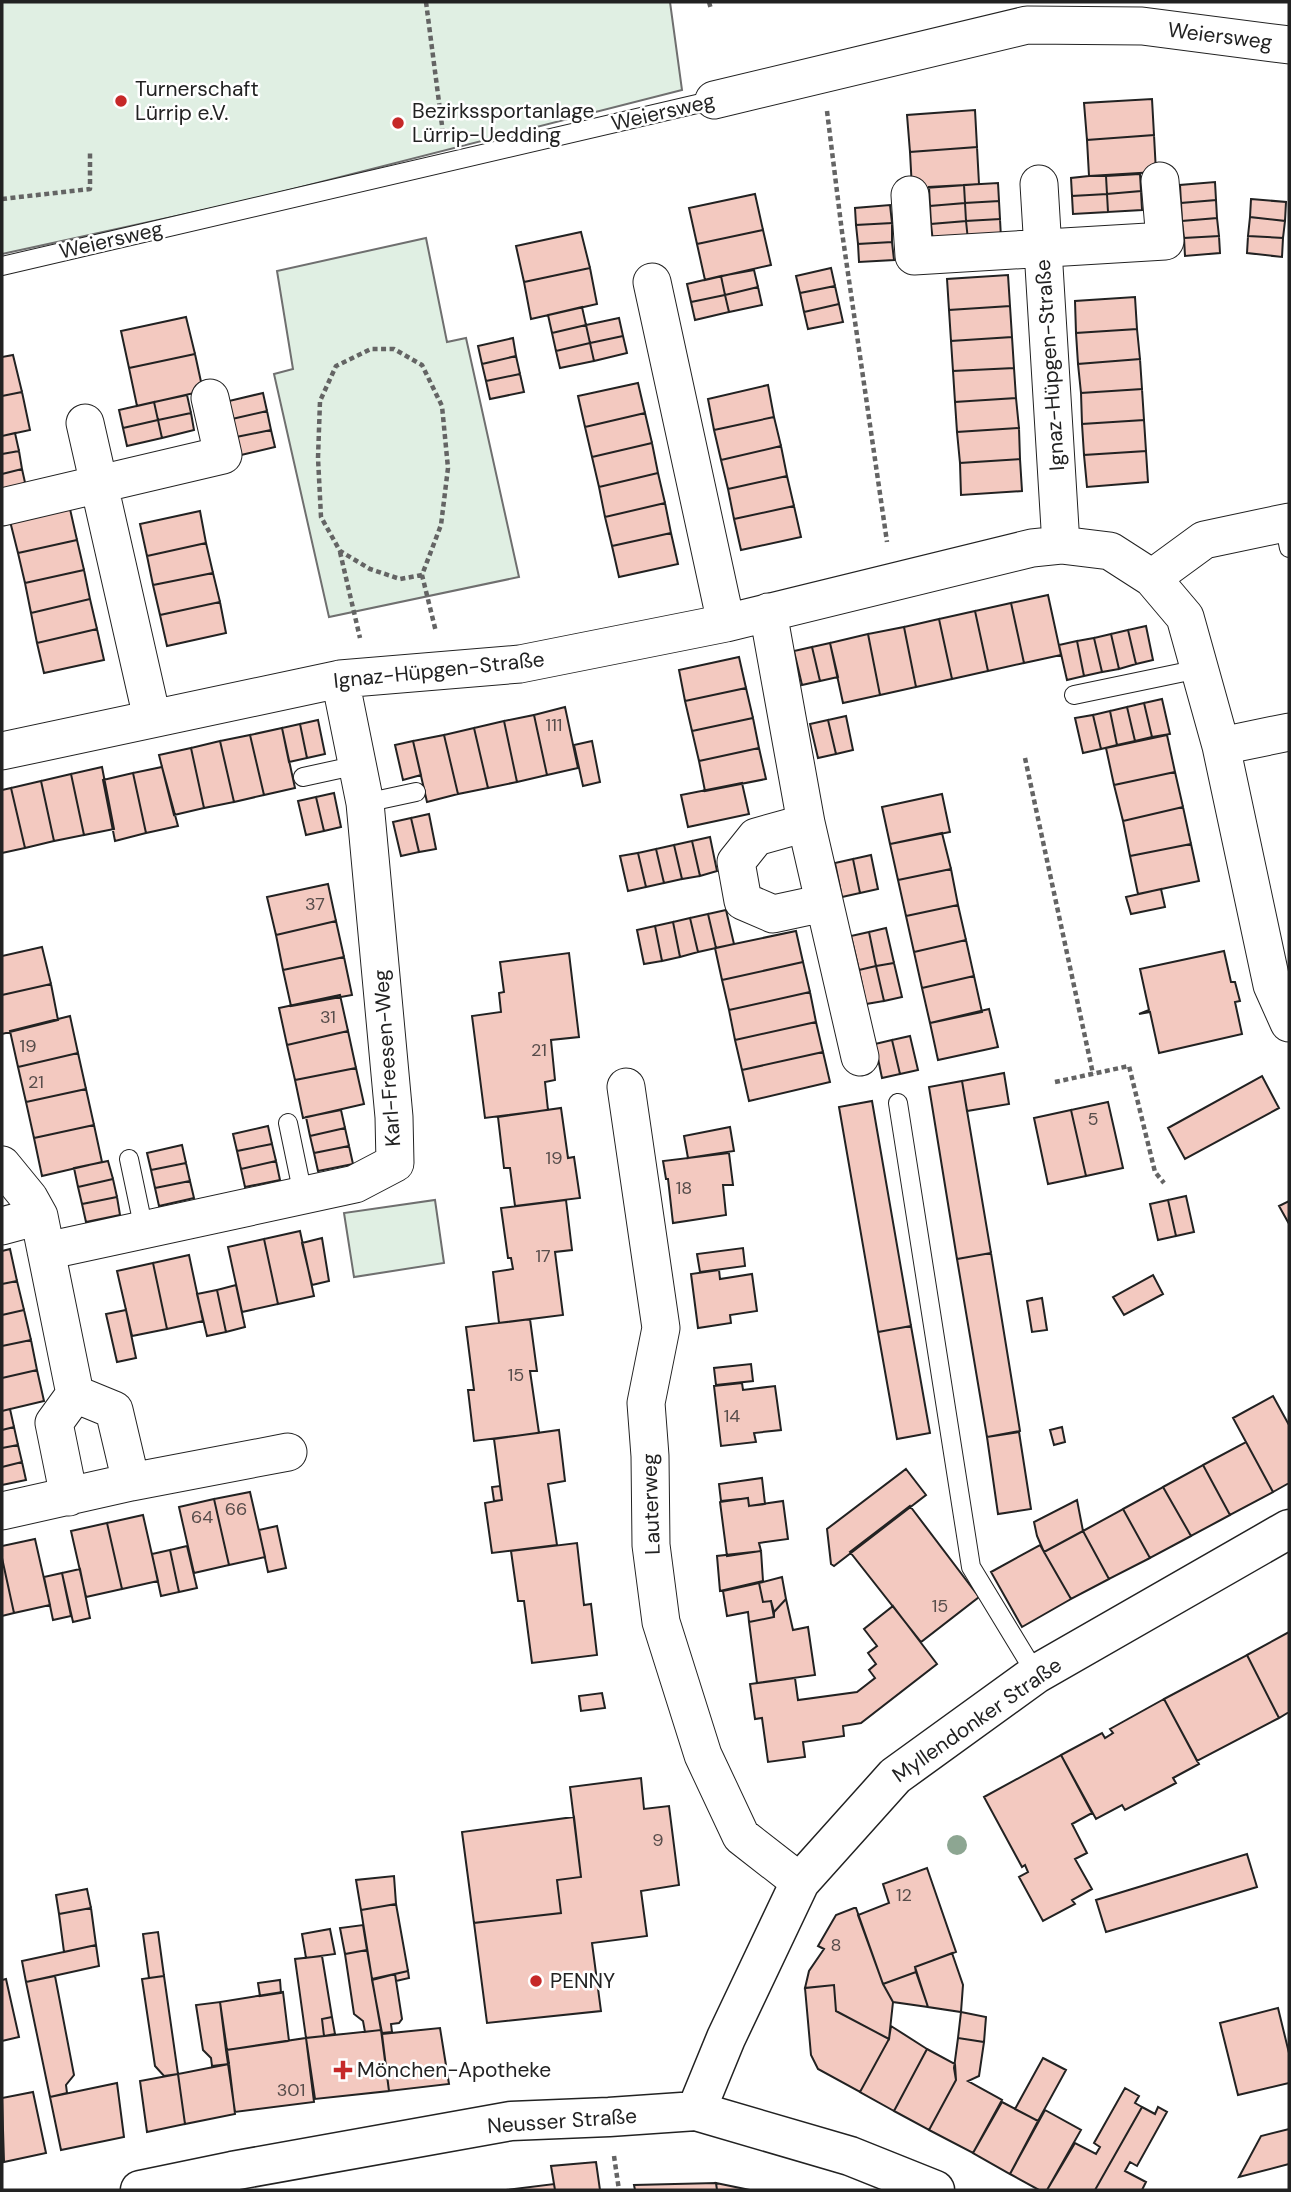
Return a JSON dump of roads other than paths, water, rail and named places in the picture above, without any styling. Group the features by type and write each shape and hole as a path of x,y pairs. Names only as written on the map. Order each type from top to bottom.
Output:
{"street":[{"name":"Weiersweg","path":"714,100 1027,25 1142,26 1289,45"},
{"path":"910,195 914,256 1042,249 1165,241 1160,181"},
{"name":"Ignaz-Hüpgen-Straße","path":"1039,184 1061,545"},
{"path":"652,282 726,623"},
{"path":"2,507 223,455 210,398"},
{"path":"85,423 152,718"},
{"path":"1152,578 1204,540 1287,531"},
{"name":"Ignaz-Hüpgen-Straße","path":"2,751 355,677 520,664 726,623 1032,548 1061,545 1110,551 1152,578 1185,617 1221,746 1272,985 1289,1023"},
{"path":"768,612 806,823 860,1057"},
{"name":"Karl-Freesen-Weg","path":"46,1251 355,1184 395,1163 394,1117 365,803 358,765 355,677"},
{"path":"1221,746 1289,732"},
{"path":"806,823 755,837 736,862 743,901 773,914 824,903"},
{"name":"Lauterweg","path":"626,1087 661,1328 646,1403 650,1456 651,1545 661,1622 703,1755 741,1836 800,1882"},
{"path":"2,1165 29,1198 39,1216 75,1394 54,1423 69,1497"},
{"path":"2,1226 39,1216"},
{"path":"75,1394 114,1410 131,1482"},
{"path":"2,1511 288,1451"},
{"name":"Myllendonker Straße","path":"696,2111 726,2038 800,1882 895,1776 1036,1674 1289,1529"},
{"name":"Neusser Straße","path":"140,2190 511,2121 696,2111 850,2156 935,2190"}],"lane":[{"name":"Weiersweg","path":"2,266 714,100"},
{"path":"1074,695 1199,669"},
{"path":"303,778 358,765"},
{"path":"365,803 416,792"},
{"path":"898,1103 971,1567 1036,1674"},
{"path":"289,1123 303,1195"},
{"path":"129,1159 144,1230"}],"place":[{"name":"Turnerschaft Lürrip e.V.","path":"121,101"},
{"name":"Bezirkssportanlage Lürrip-Uedding","path":"398,123"},
{"name":"PENNY","path":"536,1981"},
{"name":"Mönchen-Apotheke","path":"343,2070"}]}
